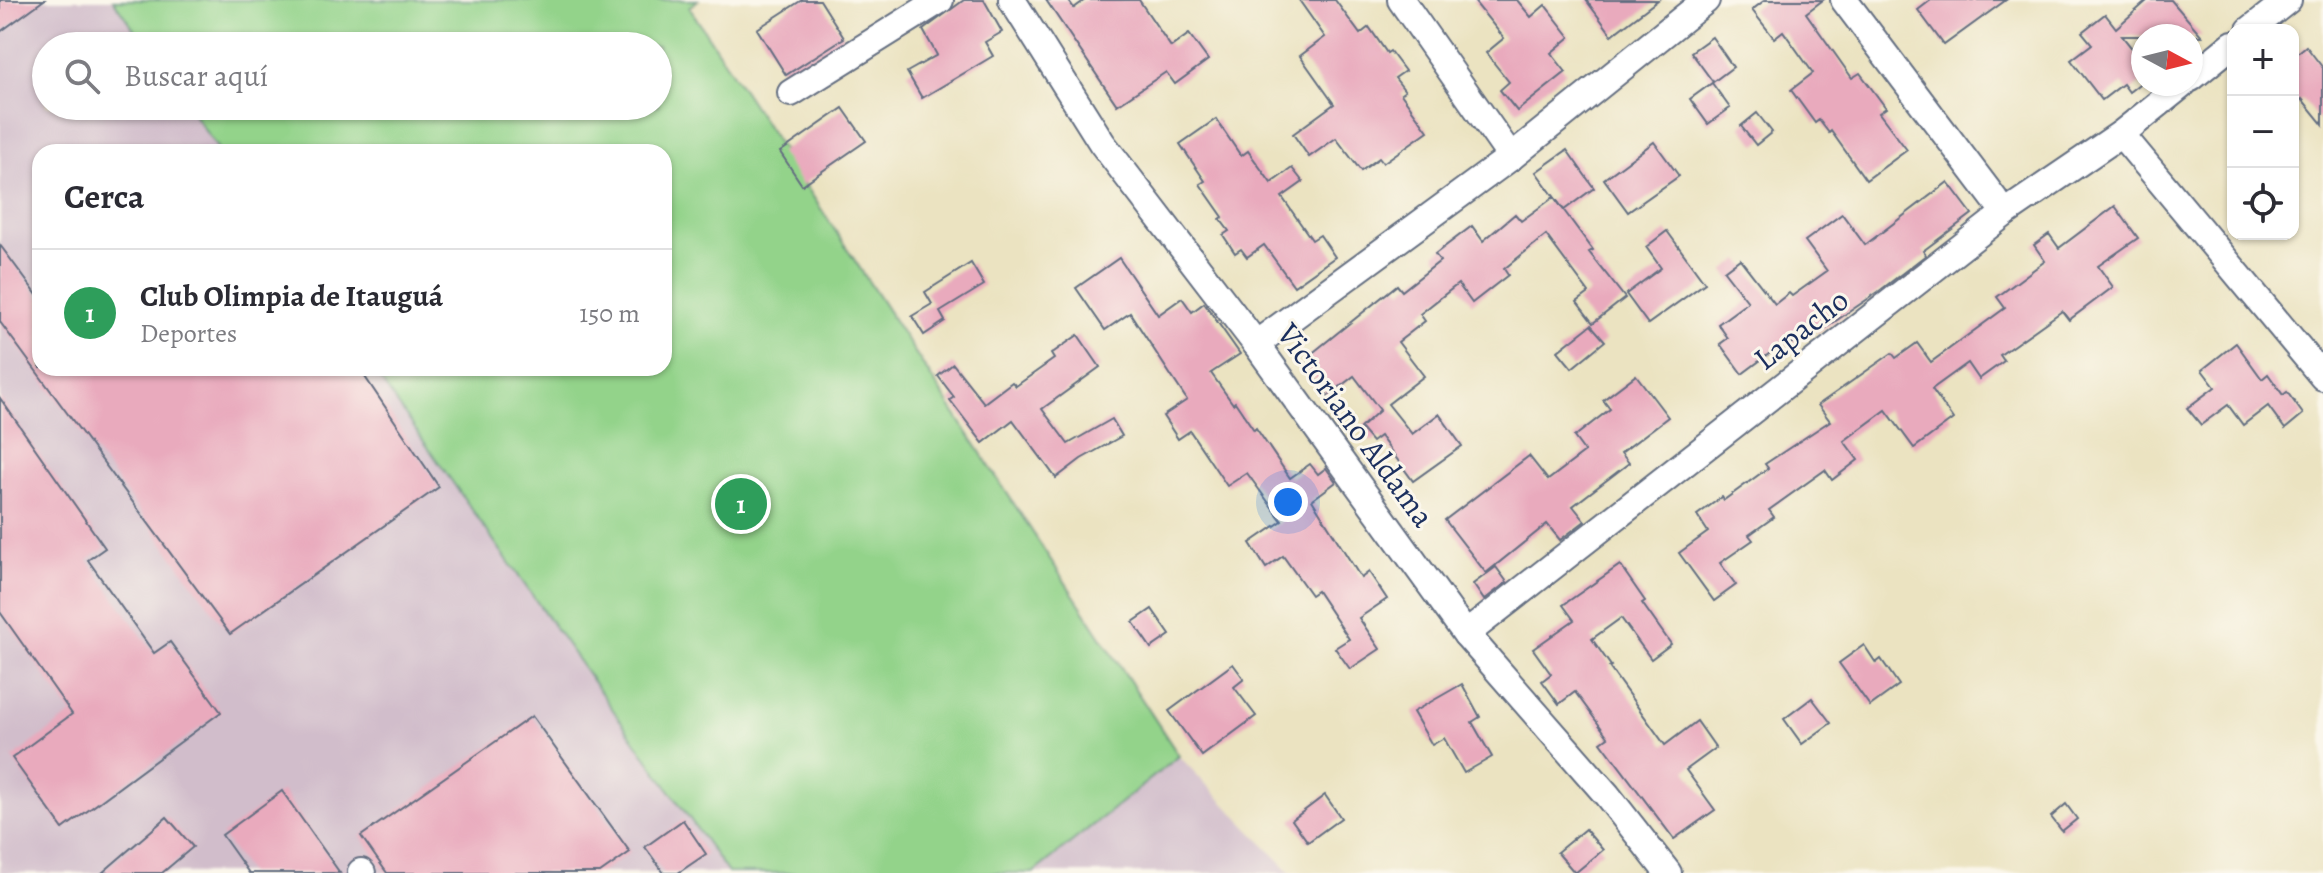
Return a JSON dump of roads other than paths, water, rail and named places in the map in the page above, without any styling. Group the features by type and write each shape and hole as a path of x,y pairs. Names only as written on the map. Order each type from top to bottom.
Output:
{"street":[{"path":"791,93 940,0"},
{"name":"Victoriano Aldama","path":"1012,0 1102,143 1256,344 1466,634 1607,795 1668,873"},
{"path":"1401,0 1511,157"},
{"path":"1256,344 1511,157 1706,0"},
{"path":"1844,0 2005,213"},
{"path":"2258,24 2288,0"},
{"path":"2203,68 2227,49"},
{"name":"Lapacho","path":"1466,634 2005,213 2121,134 2168,96"},
{"path":"2121,134 2323,377"}],"place":[{"name":"Club Olimpia de Itauguá","path":"741,504"}]}
